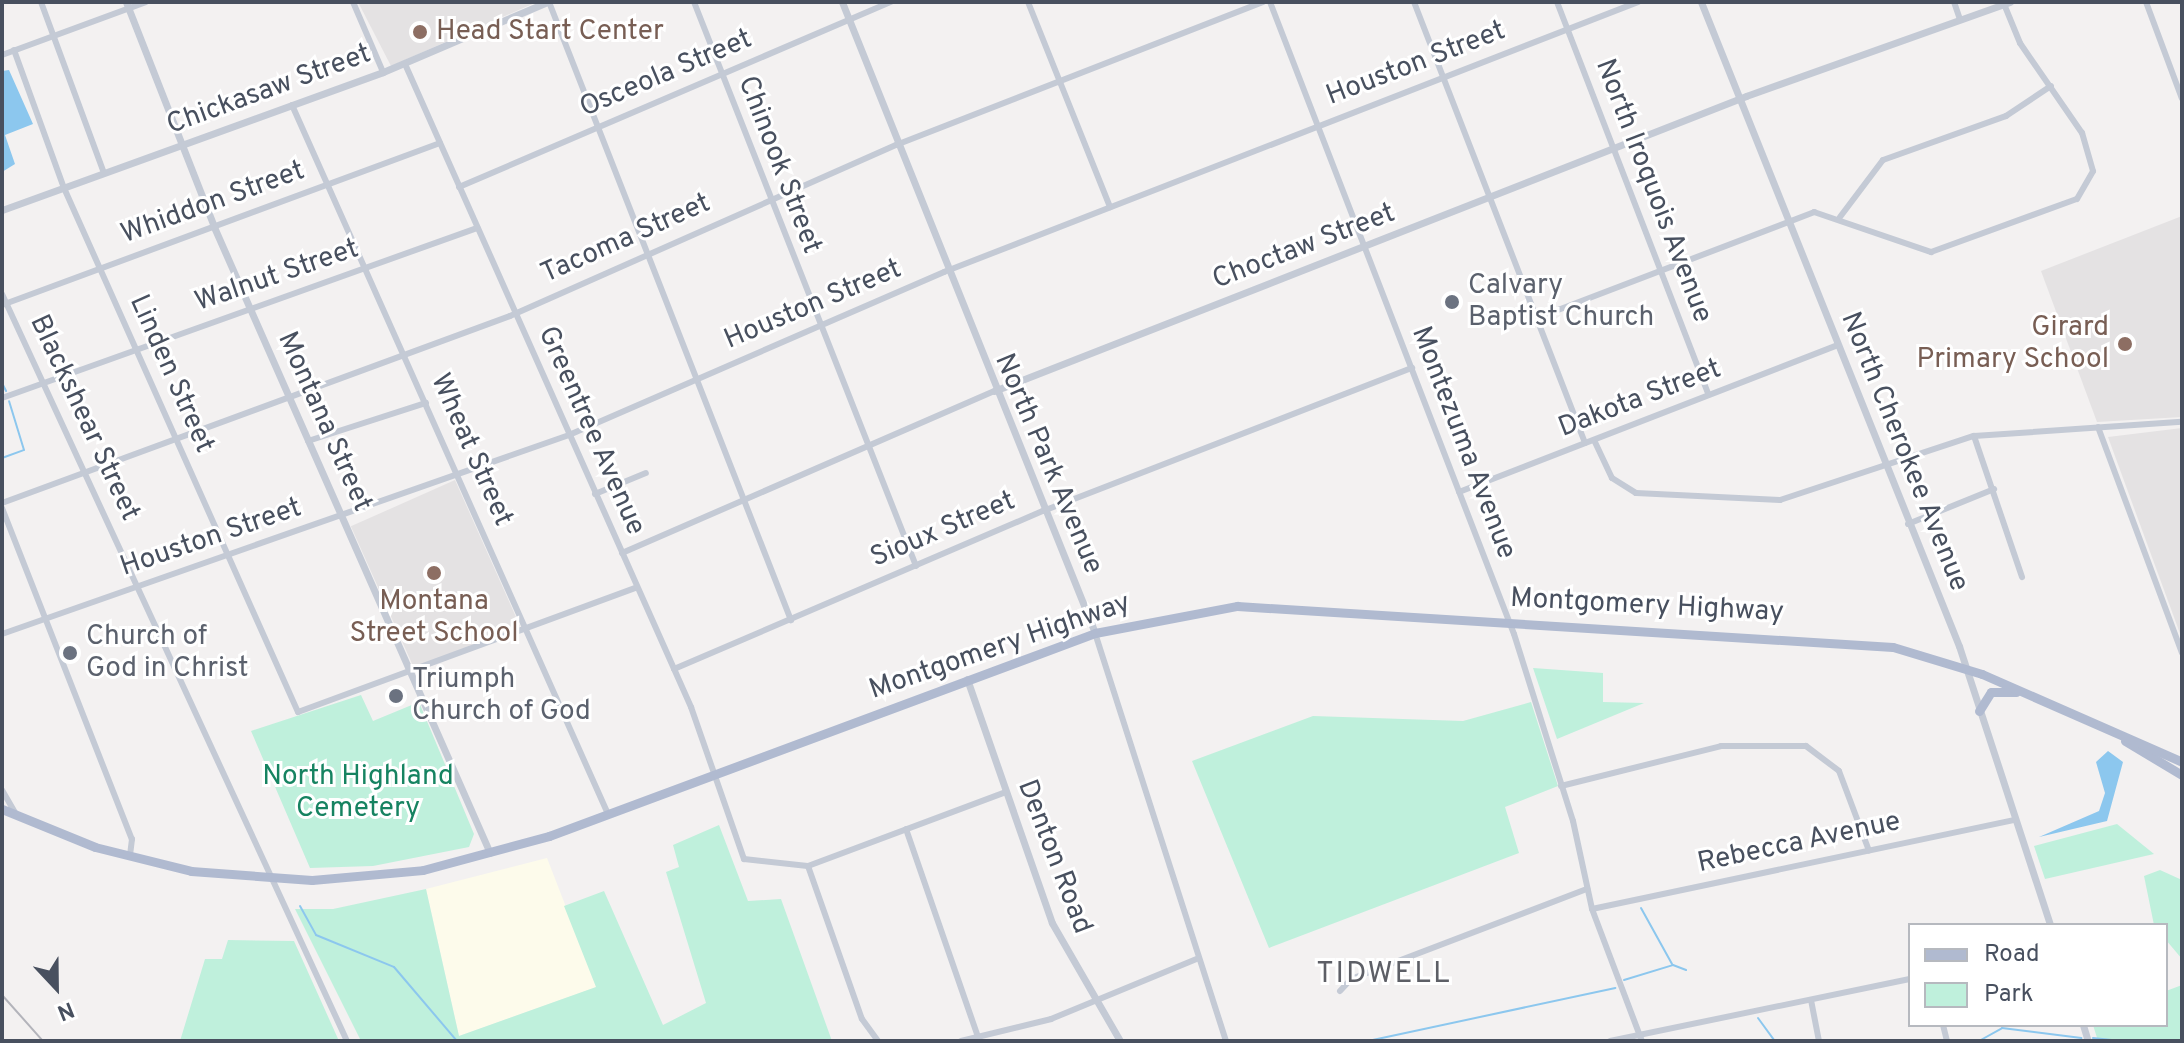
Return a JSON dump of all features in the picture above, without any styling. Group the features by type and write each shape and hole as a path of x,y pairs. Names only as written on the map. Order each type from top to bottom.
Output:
{"main road":[{"name":"Montgomery Highway","path":"2,809 130,858 274,880 396,874 490,855 1095,633 1237,606 1865,642 1965,668 2125,741 2182,762"},
{"path":"1979,711 1991,692 2023,693"},
{"name":"Montgomery Highway","path":"2125,741 2182,775"}],"street":[{"path":"41,2 104,173"},
{"path":"2,55 128,5 146,2"},
{"path":"353,2 383,72"},
{"path":"548,2 693,381 791,620"},
{"name":"Chickasaw Street","path":"2,210 405,64 548,2"},
{"name":"Chinook Street","path":"694,2 817,327 916,566"},
{"name":"North Park Avenue","path":"842,2 944,272 1095,633 1226,1041"},
{"name":"Osceola Street","path":"459,187 891,2"},
{"path":"1028,2 1110,207"},
{"name":"Tacoma Street","path":"2,506 84,471 406,356 514,313 896,145 1263,2"},
{"name":"Montezuma Avenue","path":"1270,2 1507,620 1561,786 1592,909 1641,1038"},
{"path":"1414,2 1585,443"},
{"name":"North Iroquois Avenue","path":"1557,2 1709,395"},
{"name":"Houston Street","path":"2,634 341,516 456,472 569,435 944,272 1638,2"},
{"name":"North Cherokee Avenue","path":"1701,2 1965,668 2049,923"},
{"path":"1954,2 1960,19"},
{"path":"2146,2 2182,99"},
{"path":"1537,318 1814,212 1840,217 1897,246 1931,252 2077,199 2088,187 2092,163 2051,86 2020,43 2007,3"},
{"name":"Choctaw Street","path":"622,553 994,391 1739,100 2007,3"},
{"name":"Montana Street","path":"128,5 214,227 490,855"},
{"name":"Linden Street","path":"14,50 64,188 298,712 410,672"},
{"name":"Greentree Avenue","path":"405,64 674,669 716,773 745,860 808,866"},
{"path":"1840,217 1883,160 2006,116 2051,86"},
{"name":"Wheat Street","path":"292,105 608,814"},
{"name":"Whiddon Street","path":"4,304 440,143"},
{"name":"Walnut Street","path":"2,398 477,228"},
{"name":"Blackshear Street","path":"2,294 347,1041"},
{"name":"Dakota Street","path":"1459,492 1836,346"},
{"name":"Sioux Street","path":"674,669 1043,511 1412,368"},
{"path":"308,441 426,403"},
{"path":"1594,440 1612,478 1645,495 1792,499 1974,436 2182,422"},
{"path":"2098,427 2182,653"},
{"path":"1974,436 2022,577"},
{"path":"595,494 646,473"},
{"path":"1908,524 1994,489"},
{"path":"2,506 132,839 130,858"},
{"path":"410,672 637,587"},
{"name":"Denton Road","path":"967,679 1052,923 1092,998 1120,1041"},
{"path":"1561,786 1721,746 1806,746 1839,771 1869,851"},
{"path":"2,790 18,817"},
{"path":"878,1041 862,1019 808,866 1006,792"},
{"name":"Rebecca Avenue","path":"1592,909 2015,820"},
{"path":"906,829 978,1037"},
{"path":"1340,991 1351,979 1587,889"},
{"path":"961,1041 1051,1019 1092,998 1199,958"},
{"path":"1610,1041 1641,1038 1908,979"},
{"path":"1811,1000 1819,1041"}],"shaded area":[{"name":"Head Start Center","path":"358,2 537,2 391,66"},
{"name":"Girard Primary School","path":"2182,216 2182,417 2097,422 2041,271"},
{"path":"2182,428 2182,639 2108,437"},
{"name":"Montana Street School","path":"455,480 520,626 416,673 351,526"},
{"path":"547,858 597,987 459,1036 426,889"}],"green space":[{"path":"1533,668 1603,673 1603,702 1644,703 1557,739"},
{"name":"North Highland Cemetery","path":"361,695 373,721 419,702 474,834 469,847 373,866 310,868 251,731"},
{"path":"1531,702 1558,786 1505,807 1519,853 1269,948 1192,761 1313,716 1463,721"},
{"path":"2117,824 2154,854 2045,879 2034,846"},
{"path":"719,825 748,901 781,899 832,1041 361,1041 295,909 333,909 426,889 459,1036 596,987 564,906 604,891 663,1025 706,1003 666,872 679,867 673,845"},
{"path":"2160,870 2182,880 2182,959 2168,942 2168,923 2154,923 2144,876"},
{"path":"228,940 294,941 339,1041 180,1041 205,959 222,959"},
{"path":"2182,985 2182,1041 2098,1041 2094,1027 2168,1027 2168,990"}],"water":[{"path":"9,70 33,124 5,135 15,164 2,172 2,71"},
{"path":"2108,751 2123,762 2107,821 2039,837 2099,811 2105,793 2096,762"}],"waterway":[{"path":"2,383 6,391"},
{"path":"2,458 24,450 9,401"},
{"path":"300,906 316,935 394,967 457,1041"},
{"path":"1641,908 1672,964"},
{"path":"1624,980 1673,965 1686,970"},
{"path":"1368,1041 1615,988"},
{"path":"1758,1018 1775,1041"},
{"path":"1979,1041 2002,1028 2081,1038"},
{"path":"2093,1038 2121,1041"}],"railway":[{"path":"2,995 43,1041"}],"place":[{"name":"Head Start Center","path":"420,32"},
{"name":"Calvary Baptist Church","path":"1452,302"},
{"name":"Girard Primary School","path":"2125,344"},
{"name":"Montana Street School","path":"434,573"},
{"name":"Church of God in Christ","path":"70,653"},
{"name":"Triumph Church of God","path":"396,696"}],"district":[{"name":"TIDWELL","path":"1384,975"}]}
